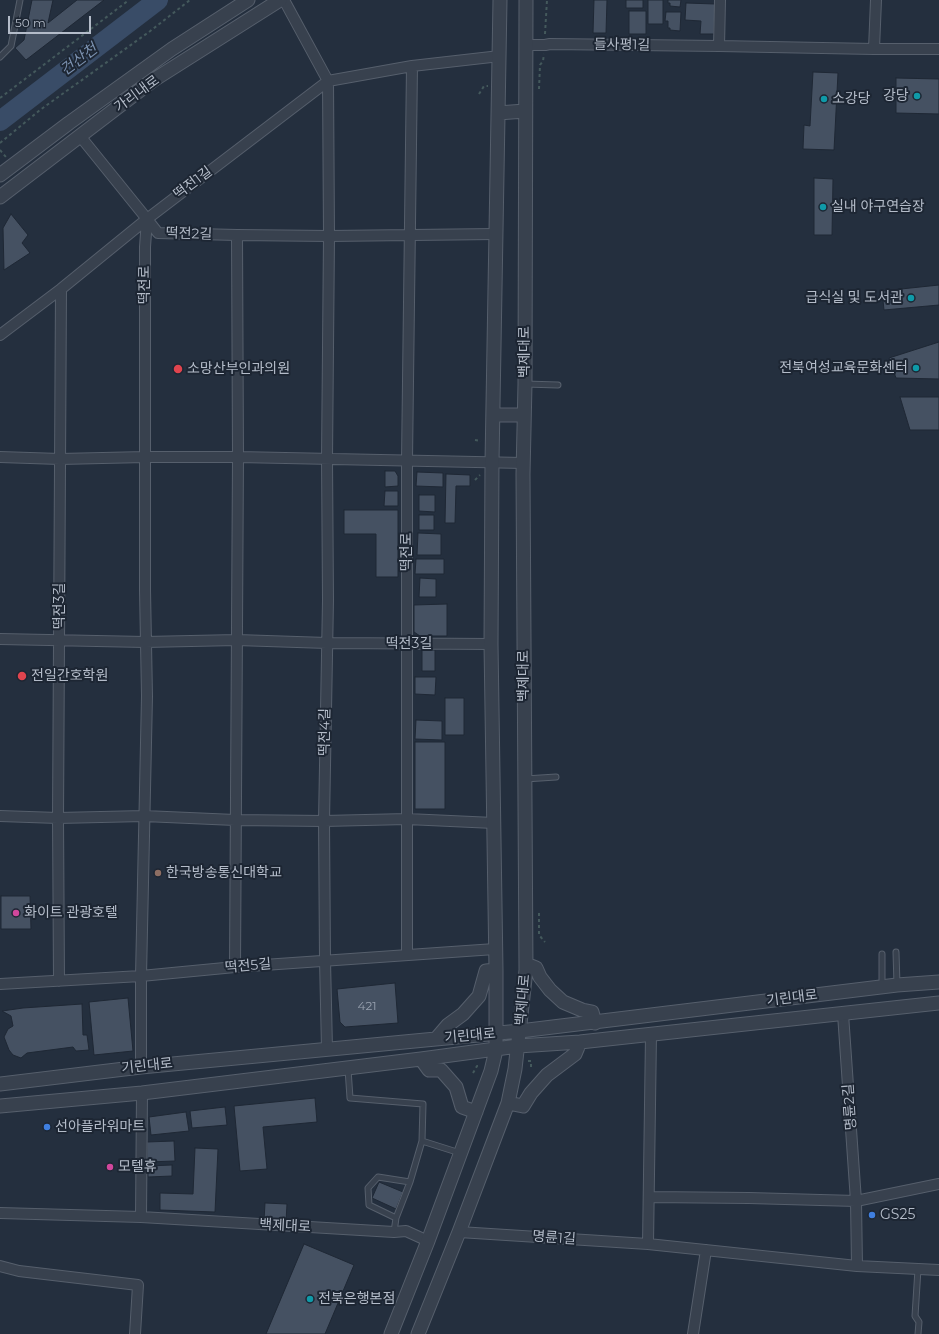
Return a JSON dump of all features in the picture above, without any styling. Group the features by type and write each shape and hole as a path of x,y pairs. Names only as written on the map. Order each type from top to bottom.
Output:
{"street":[{"name":"가리내로","path":"0,175 172,49 248,0"},
{"name":"가리내로","path":"0,197 152,81 280,0"},
{"path":"284,0 328,81 329,236 326,459 328,600 327,643"},
{"name":"백제대로","path":"391,1334 428,1241 476,1112 491,1071 496,1050 491,644 492,462 500,0"},
{"name":"백제대로","path":"418,1334 508,1103 516,1070 526,964 523,463 525,384 526,0"},
{"path":"719,46 720,0"},
{"path":"874,49 876,0"},
{"name":"들사평1길","path":"525,45 550,44 939,49"},
{"name":"떡전1길","path":"0,335 61,289 147,219 328,81 412,66 500,56"},
{"path":"409,236 412,66"},
{"path":"498,113 525,111"},
{"path":"80,136 147,219"},
{"name":"떡전2길","path":"147,219 158,232 237,236 409,236 496,234"},
{"name":"떡전로","path":"145,642 145,247 147,219"},
{"path":"234,967 238,457 237,236"},
{"name":"떡전로","path":"407,644 407,460 410,286 409,236"},
{"path":"60,459 61,289"},
{"path":"493,415 524,415"},
{"path":"0,457 60,459 238,457 523,463"},
{"name":"떡전3길","path":"60,459 60,641"},
{"name":"떡전3길","path":"0,639 145,642 237,640 327,643 491,644"},
{"path":"59,981 58,818 60,641"},
{"path":"142,1067 141,976 146,696 145,642"},
{"name":"떡전4길","path":"327,643 324,821 327,1048"},
{"path":"407,644 407,954"},
{"path":"0,816 58,818 144,816 235,820 324,821 407,819 494,823"},
{"name":"떡전5길","path":"0,984 141,976 325,960 495,949"},
{"path":"526,964 536,968 540,977 550,990 563,1002 582,1010 592,1012 595,1023"},
{"path":"436,1039 448,1025 463,1014 479,996 486,971 496,970"},
{"name":"기린대로","path":"0,1084 142,1067 327,1048 496,1034 897,985 939,982"},
{"name":"기린대로","path":"0,1106 142,1093 421,1059 466,1052 496,1050 518,1046 651,1035 939,1003"},
{"name":"명륜2길","path":"843,1014 856,1201 857,1266"},
{"path":"648,1244 650,1197 651,1035"},
{"path":"508,1103 523,1106 531,1093 547,1075 575,1054 580,1042"},
{"path":"421,1059 429,1070 441,1070 456,1087 462,1106 476,1112"},
{"name":"기린대로","path":"141,1217 142,1093"},
{"path":"650,1197 856,1201 939,1184"},
{"path":"0,1213 141,1217"},
{"name":"백제대로","path":"141,1217 394,1232 406,1231 428,1241"},
{"name":"명륜1길","path":"459,1232 648,1244 706,1250"},
{"path":"693,1334 706,1250 857,1266 939,1270"},
{"path":"0,1266 19,1271 138,1285 135,1334"}],"lane":[{"path":"0,57 11,46 20,0"},
{"path":"525,384 558,385"},
{"path":"525,779 556,777"},
{"path":"896,952 897,985"},
{"path":"882,954 882,987"},
{"path":"348,1068 350,1098 422,1104 422,1141 410,1182 396,1218 394,1232"},
{"path":"422,1141 460,1154"},
{"path":"396,1218 369,1205 368,1188 378,1177 410,1182"},
{"path":"918,1269 915,1316 919,1322 918,1334"}],"path":[{"path":"0,98 129,0"},
{"path":"0,144 40,110 149,32 190,0"},
{"path":"546,31 547,0"},
{"path":"0,150 7,159"}],"building":[{"path":"32,0 53,0 48,23 77,0 104,0 26,60 15,48 24,40"},
{"path":"594,0 607,0 606,33 593,33"},
{"path":"626,0 643,0 643,8 626,8"},
{"path":"648,0 663,0 663,24 648,24"},
{"path":"668,0 681,0 680,7 670,6"},
{"path":"686,3 715,4 714,34 700,34 701,21 685,20"},
{"path":"629,11 646,11 646,34 629,34"},
{"path":"666,12 681,12 680,31 670,30 670,28 668,28 668,21 665,21"},
{"name":"소강당","path":"813,72 838,73 834,150 803,149 804,125 810,126"},
{"name":"강당","path":"896,78 939,79 939,114 896,113"},
{"name":"실내 야구연습장","path":"814,178 833,179 832,235 814,235"},
{"path":"11,214 28,235 22,243 30,253 4,270 3,228"},
{"name":"급식실 및 도서관","path":"939,285 939,305 884,310 882,291"},
{"name":"전북여성교육문화센터","path":"939,342 939,379 896,378 889,358"},
{"name":"전북여성교육문화센터","path":"900,397 939,397 939,430 910,430"},
{"path":"385,471 395,471 398,476 398,486 385,487"},
{"path":"417,472 443,473 443,487 416,486"},
{"path":"446,474 470,475 470,486 456,486 455,523 445,523"},
{"path":"385,491 398,491 398,506 384,506"},
{"path":"419,495 435,495 435,512 419,511"},
{"path":"344,510 398,510 398,577 376,577 376,534 344,534"},
{"path":"419,515 434,515 434,530 419,530"},
{"path":"418,533 441,534 441,555 417,555"},
{"path":"416,559 444,559 444,574 415,574"},
{"path":"420,578 436,579 436,597 419,597"},
{"path":"447,604 447,636 420,636 414,632 414,605"},
{"path":"422,650 435,650 435,671 422,671"},
{"path":"415,677 436,677 435,695 415,694"},
{"path":"445,698 464,698 464,735 445,735"},
{"path":"416,720 442,721 442,740 415,739"},
{"path":"415,742 445,742 445,809 415,809"},
{"name":"화이트 관광호텔","path":"1,896 30,896 31,929 1,929"},
{"path":"395,983 398,1023 345,1027 340,1022 337,989"},
{"path":"128,998 133,1051 94,1055 89,1002"},
{"path":"82,1004 83,1035 87,1035 89,1050 76,1051 73,1047 27,1053 21,1058 13,1055 9,1050 4,1037 8,1029 13,1026 11,1016 2,1011"},
{"path":"315,1098 317,1122 263,1127 267,1169 240,1171 234,1106"},
{"path":"225,1107 227,1125 192,1128 190,1111"},
{"path":"186,1112 189,1131 151,1135 149,1117"},
{"path":"174,1141 175,1161 147,1162 147,1142"},
{"path":"195,1148 218,1149 215,1212 160,1210 160,1193 193,1194"},
{"path":"172,1165 172,1176 148,1177 148,1166"},
{"path":"379,1182 403,1192 396,1209 372,1198"},
{"path":"265,1203 287,1204 286,1222 264,1221"},
{"name":"전북은행본점","path":"304,1244 354,1265 325,1334 266,1334"}],"waterway":[{"name":"건산천","path":"0,121 158,0"}],"place":[{"name":"강당","path":"917,96"},
{"name":"소강당","path":"824,99"},
{"name":"실내 야구연습장","path":"823,207"},
{"name":"급식실 및 도서관","path":"911,298"},
{"name":"전북여성교육문화센터","path":"916,368"},
{"name":"소망산부인과의원","path":"178,369"},
{"name":"전일간호학원","path":"22,676"},
{"name":"한국방송통신대학교","path":"158,873"},
{"name":"화이트 관광호텔","path":"16,913"},
{"name":"선아플라워마트","path":"47,1127"},
{"name":"모텔휴","path":"110,1167"},
{"name":"GS25","path":"872,1215"},
{"name":"전북은행본점","path":"310,1299"}]}
